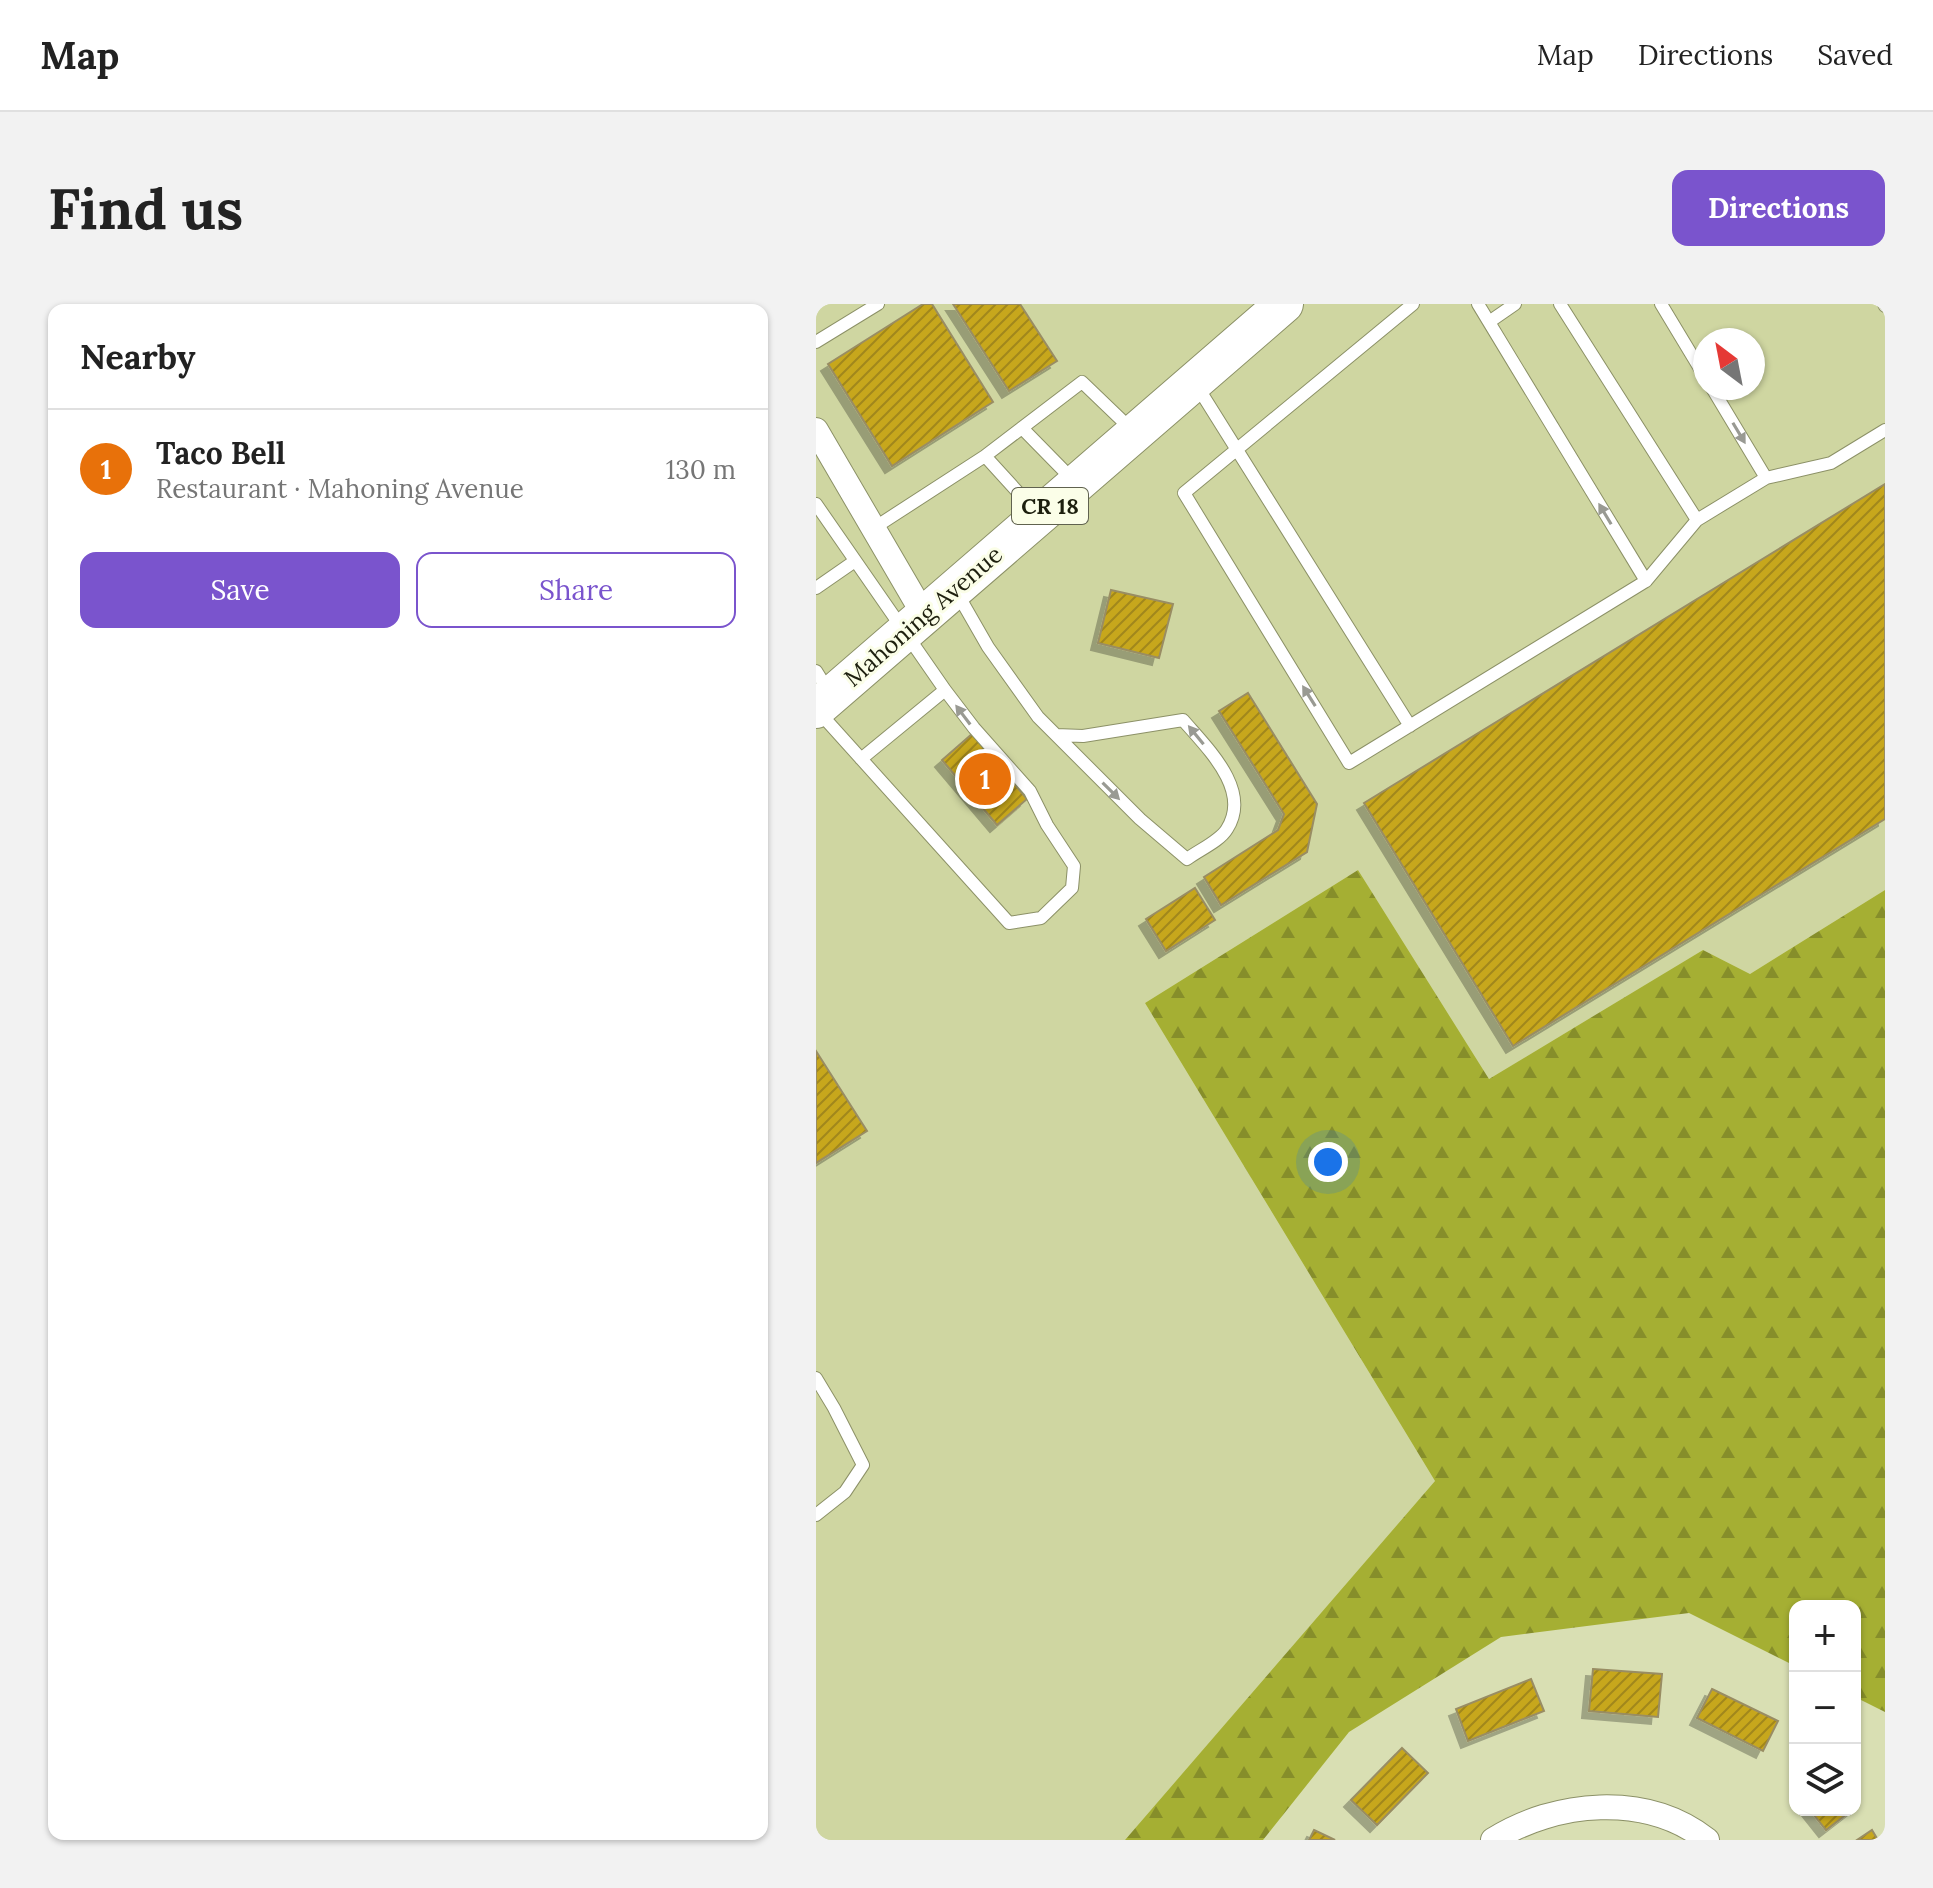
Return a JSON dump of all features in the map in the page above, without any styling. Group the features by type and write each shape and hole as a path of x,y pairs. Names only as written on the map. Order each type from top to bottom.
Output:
{"main road":[{"name":"Mahoning Avenue","path":"820,696 913,624 1284,304"}],"street":[{"path":"816,430 874,528 913,624"},
{"path":"1497,1837 1526,1822 1557,1812 1589,1807 1622,1808 1654,1814 1685,1826 1707,1840"}],"lane":[{"path":"817,339 878,304"},
{"path":"1413,304 1184,493 1349,763 1646,581 1697,520 1766,478 1831,463 1885,430"},
{"path":"1478,304 1646,581"},
{"path":"1489,322 1515,304"},
{"path":"1560,304 1697,520"},
{"path":"1661,304 1693,357"},
{"path":"1194,381 1410,726"},
{"path":"874,528 985,456 1082,382 1135,433"},
{"path":"1719,400 1766,478"},
{"path":"1022,428 1076,483"},
{"path":"985,456 1039,515"},
{"path":"816,504 855,561 913,624 945,690 1030,791 1047,825 1074,866 1072,888 1041,918 1009,923 861,759 820,696"},
{"path":"816,588 855,561"},
{"path":"954,589 988,647 1038,717 1056,735 1140,819 1187,859 1226,831 1236,809 1229,781 1183,720 1083,736 1056,735"},
{"path":"861,759 945,690"},
{"path":"816,1378 863,1465 845,1492 816,1515"}],"shaded area":[{"path":"816,304 1885,304 1885,890 1750,974 1703,950 1489,1079 1358,870 1145,1003 1435,1481 1125,1840 816,1840"}],"green space":[{"path":"1358,870 1489,1079 1703,950 1750,974 1885,890 1885,1712 1861,1700 1861,1600 1789,1600 1789,1663 1689,1613 1501,1637 1349,1732 1263,1840 1125,1840 1435,1481 1145,1003"}],"building":[{"path":"923,304 932,304 993,402 892,466 828,364"},
{"path":"953,304 1020,304 1057,361 1009,391"},
{"path":"1885,484 1885,819 1513,1046 1364,803"},
{"path":"1111,590 1173,604 1159,658 1098,643"},
{"path":"1248,693 1317,804 1307,852 1221,905 1204,877 1278,830 1284,814 1219,711"},
{"path":"972,734 1027,799 997,825 942,760"},
{"path":"1195,888 1215,920 1166,951 1146,919"},
{"path":"816,1051 867,1131 816,1163"},
{"path":"1593,1669 1662,1674 1658,1717 1589,1711"},
{"path":"1531,1679 1544,1711 1468,1741 1456,1709"},
{"path":"1712,1689 1778,1721 1763,1751 1697,1718"},
{"path":"1402,1748 1428,1773 1377,1825 1351,1800"},
{"path":"1815,1816 1844,1816 1826,1830"},
{"path":"1314,1830 1335,1840 1309,1840"},
{"path":"1872,1830 1878,1840 1857,1840"}],"place":[{"name":"Taco Bell","path":"985,779"}]}
